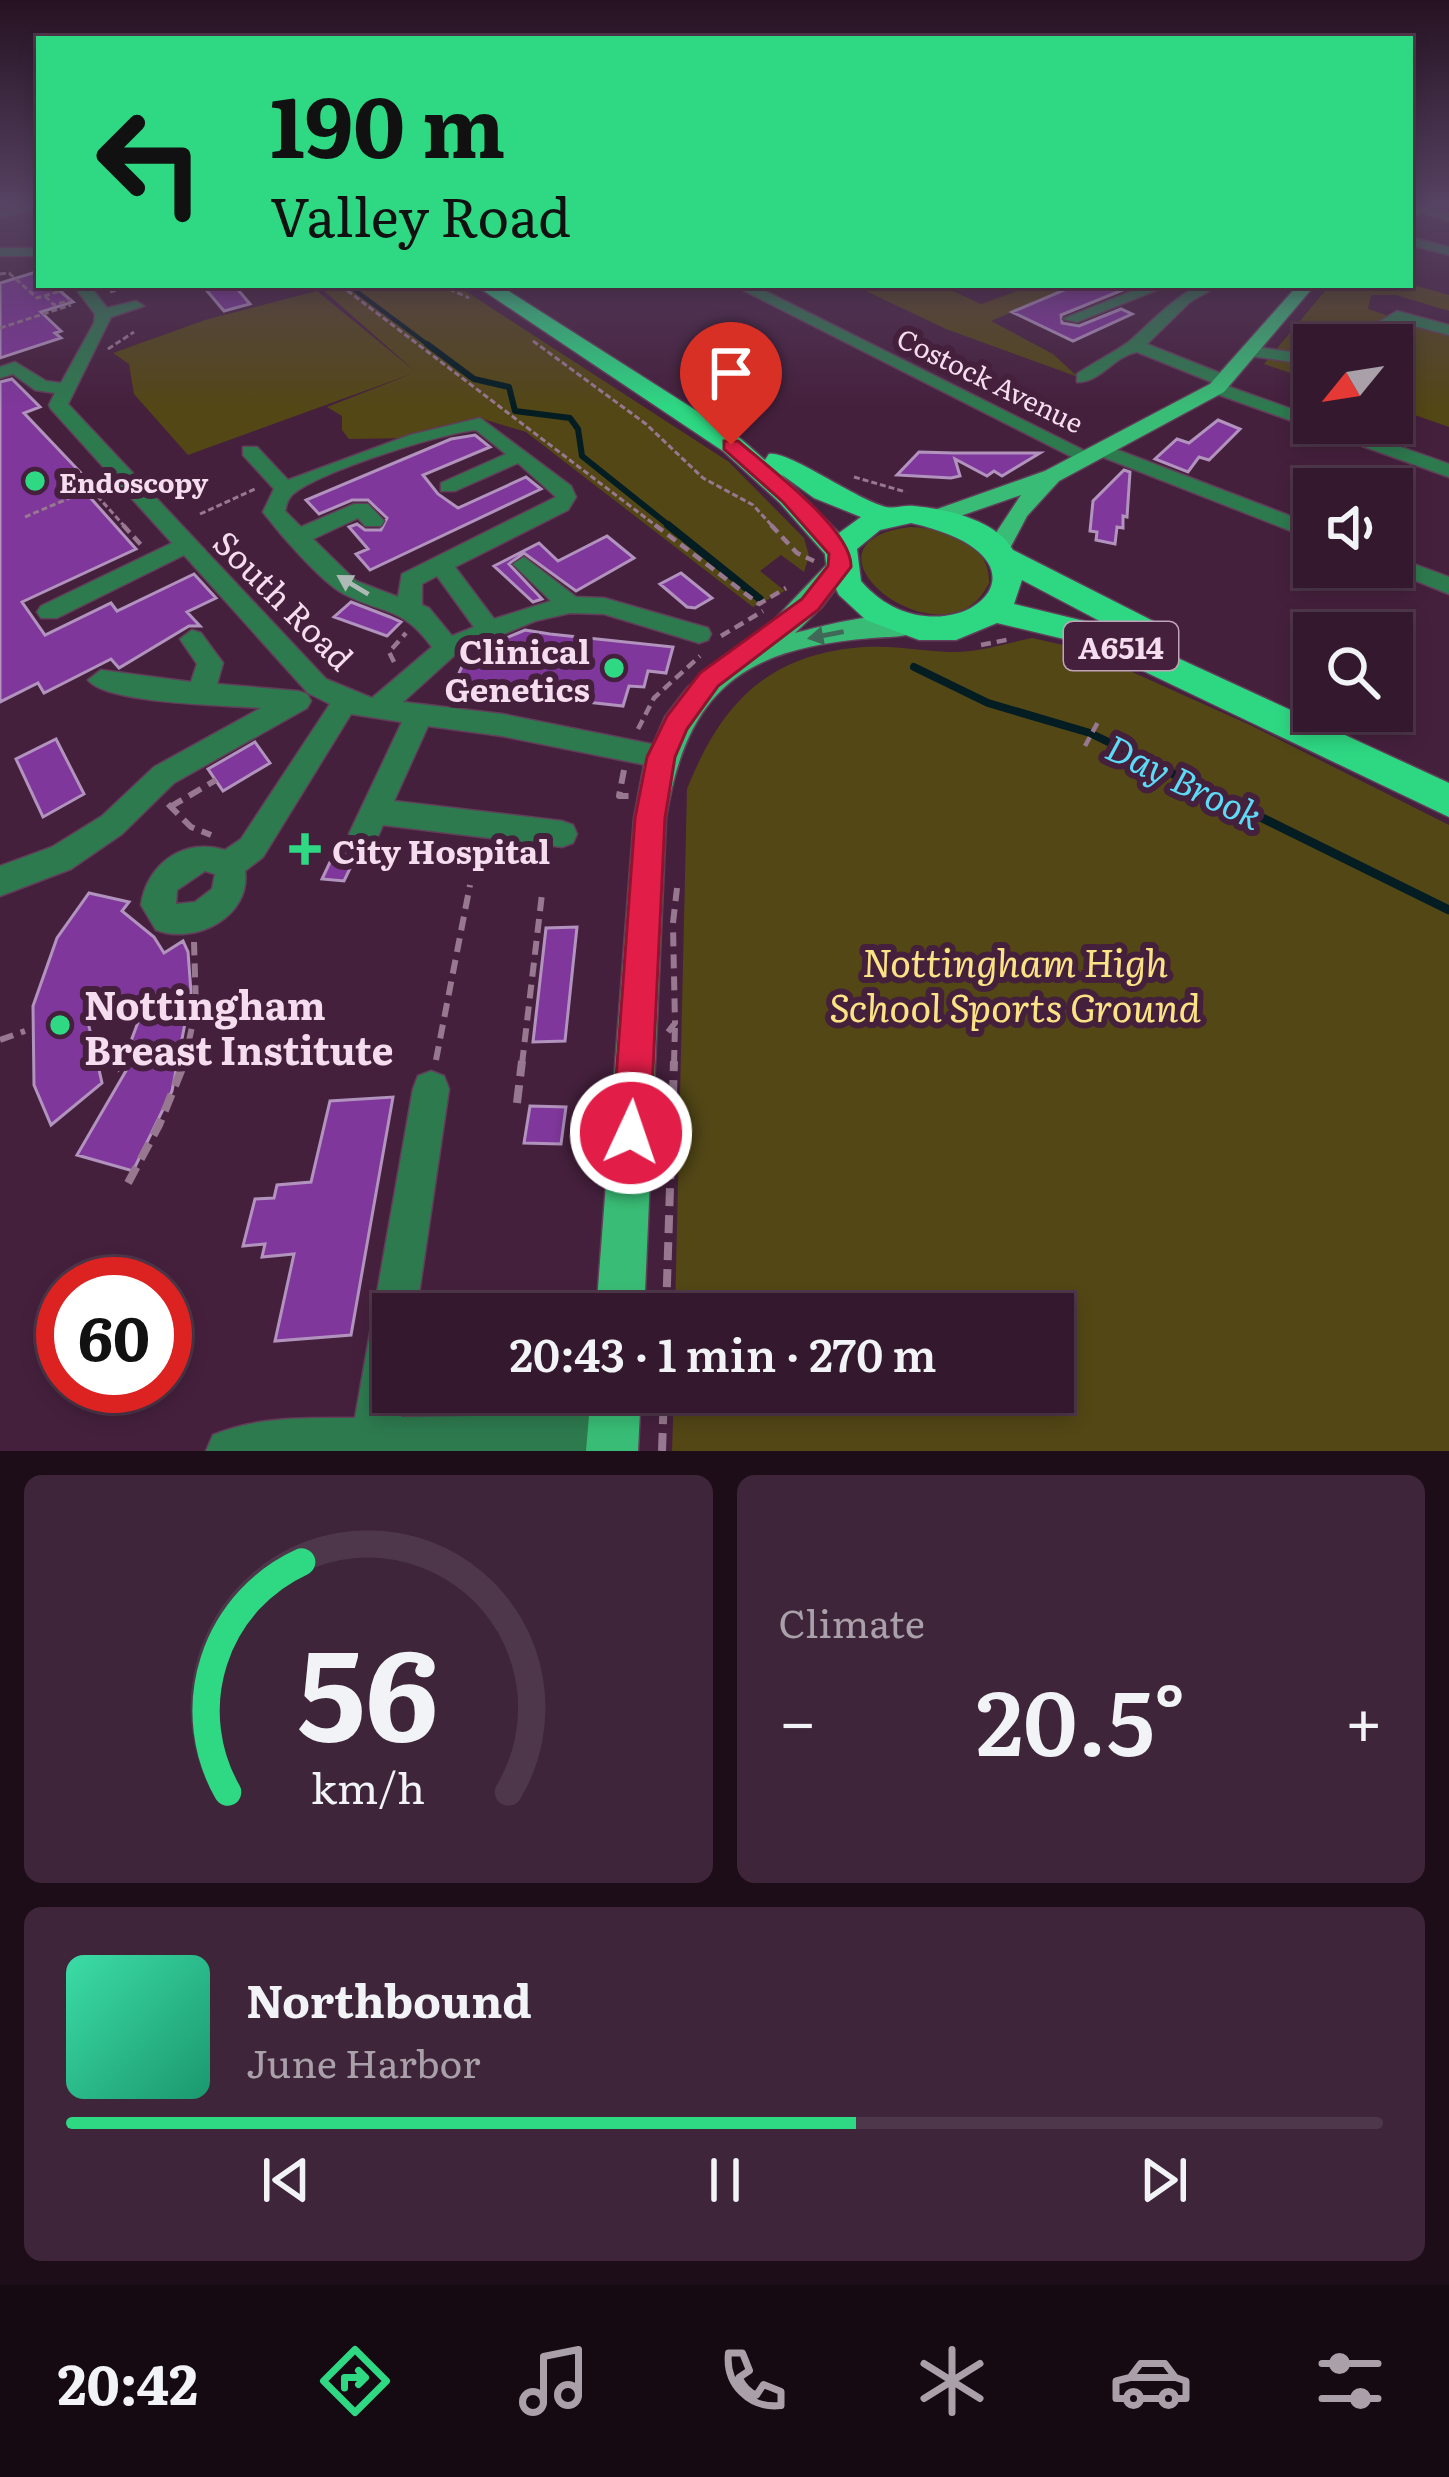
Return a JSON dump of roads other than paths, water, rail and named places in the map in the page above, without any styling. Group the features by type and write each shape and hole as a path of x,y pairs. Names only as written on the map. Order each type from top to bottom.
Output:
{"highway":[{"path":"513,288 717,415 812,485 860,510 886,517"},
{"path":"479,293 731,445 790,497 846,585 861,602 910,625 1005,624 1012,577 1002,553 972,529 929,506 886,517 849,537 831,560"},
{"name":"A6514","path":"1002,553 1070,595 1449,774"},
{"name":"A6514","path":"1005,624 1099,635 1449,802"}],"main road":[{"path":"929,506 1054,476 1220,384 1304,288"},
{"path":"1002,553 1018,513 1054,476"},
{"path":"621,1293 650,818 661,757 693,698 810,604 831,560"},
{"path":"743,655 849,630 910,625"}],"street":[{"name":"Costock Avenue","path":"747,288 1095,454 1293,525"},
{"path":"1071,319 1153,288"},
{"path":"1139,347 1139,341 1184,298 1205,288"},
{"path":"87,293 104,314"},
{"path":"104,314 136,306"},
{"path":"0,373 15,368 41,386 64,389 97,338 104,314"},
{"path":"1383,324 1396,316 1449,330"},
{"path":"1083,377 1121,350 1139,347 1293,414"},
{"path":"1249,351 1293,357"},
{"name":"South Road","path":"64,389 58,405 316,686 344,702 418,717 502,725 661,757"},
{"path":"416,612 410,580 561,505 566,497 564,490 472,422 372,454 280,497 274,512 348,587 416,612 447,648"},
{"path":"1373,444 1449,471"},
{"path":"250,451 280,497"},
{"path":"448,487 520,455"},
{"path":"298,537 361,509 373,521"},
{"path":"49,612 186,545"},
{"path":"524,564 570,605"},
{"path":"442,565 489,629"},
{"path":"1413,571 1449,586"},
{"path":"377,708 447,648 489,629 570,605 604,606 699,634"},
{"path":"192,639 210,663 201,693"},
{"path":"101,680 201,693 344,702 252,848 230,865"},
{"path":"0,882 26,868 60,860 296,700"},
{"path":"418,717 369,823 562,834"},
{"path":"398,1293 431,1089"},
{"path":"374,1441 379,1413"},
{"path":"230,1451 274,1442 614,1427"}],"waterway":[{"name":"Day Brook","path":"352,288 431,347"},
{"name":"Day Brook","path":"427,344 474,379 509,387 515,411 570,418 578,429 582,456 672,528"},
{"name":"Day Brook","path":"668,525 760,599"},
{"name":"Day Brook","path":"914,667 988,703 1090,733 1149,762"},
{"name":"Day Brook","path":"1143,759 1449,910"}],"place":[{"name":"Endoscopy","path":"35,481"},
{"name":"Clinical Genetics","path":"614,668"},
{"name":"City Hospital","path":"305,849"},
{"name":"Nottingham Breast Institute","path":"60,1025"}],"park label":[{"name":"Nottingham High School Sports Ground","path":"1015,982"}]}
